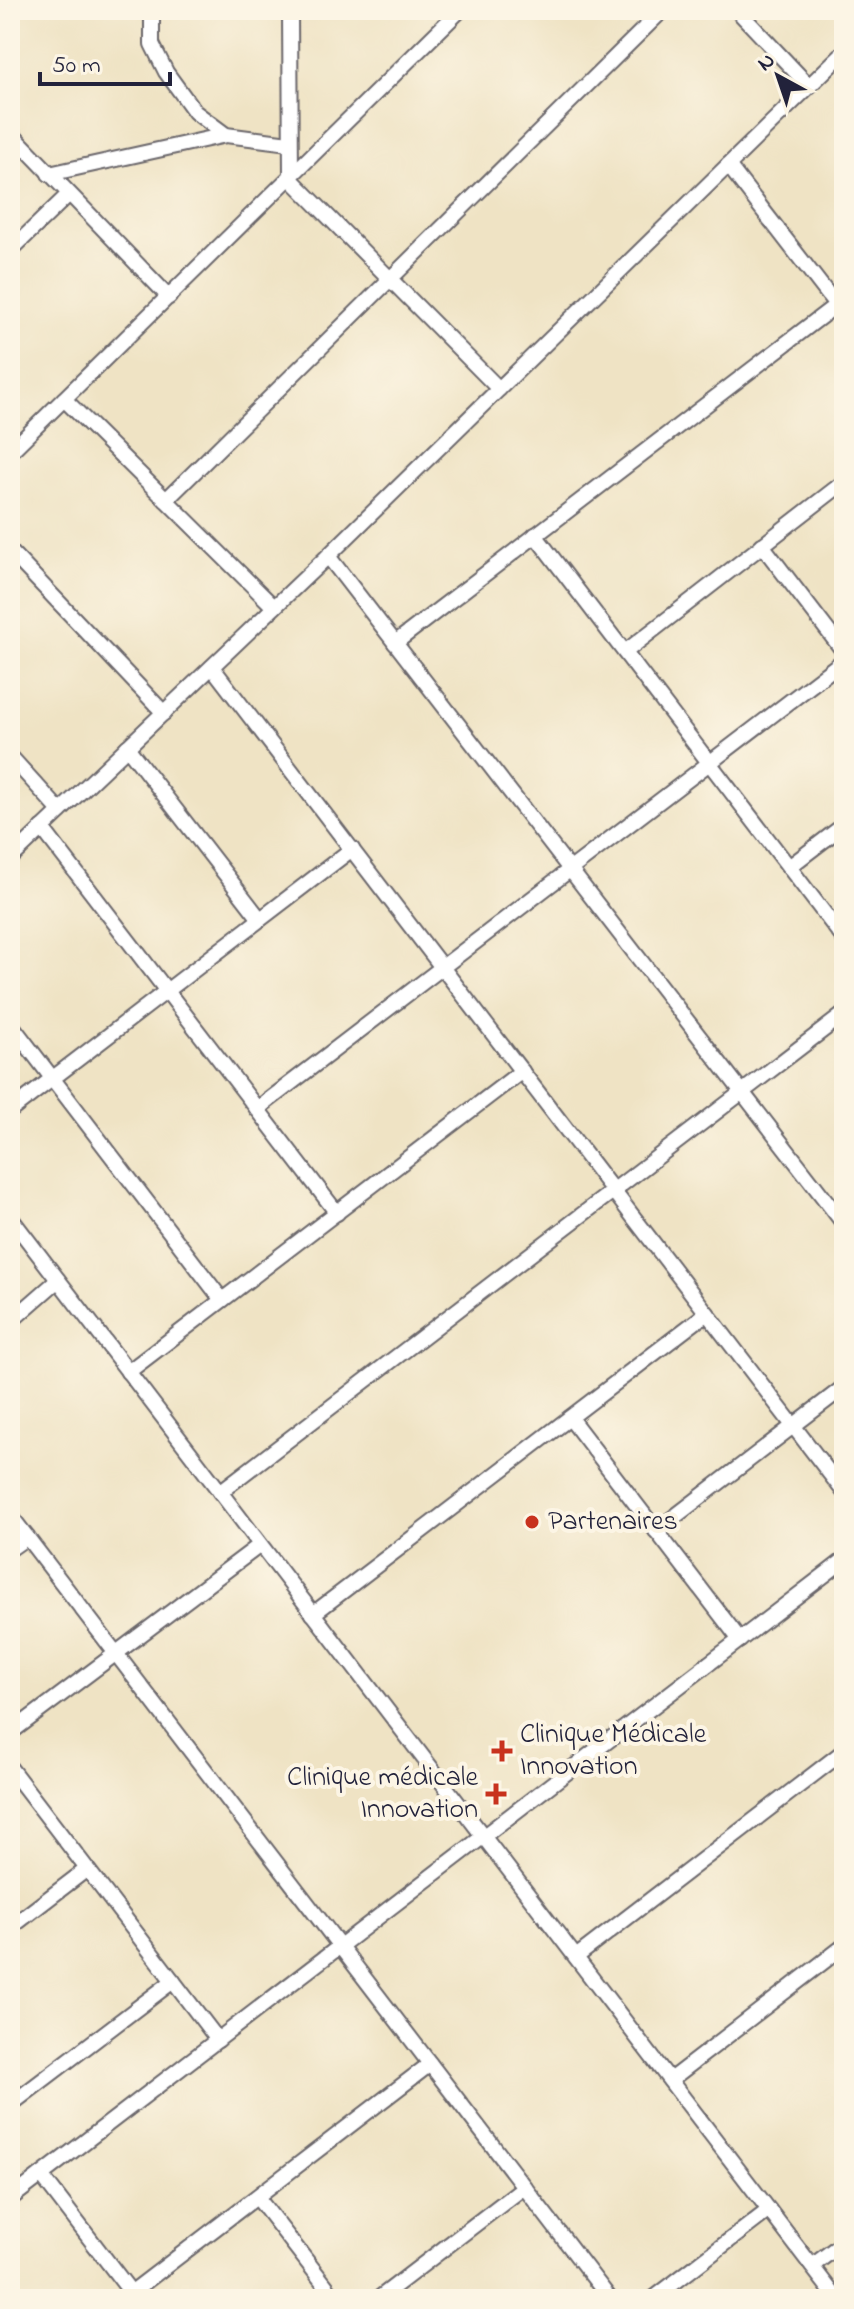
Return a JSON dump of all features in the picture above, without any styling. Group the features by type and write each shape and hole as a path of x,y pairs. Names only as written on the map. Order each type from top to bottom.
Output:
{"street":[{"path":"152,10 152,44 166,72 195,112 226,135"},
{"path":"290,10 291,179 499,389"},
{"path":"10,452 460,10"},
{"path":"166,500 663,10"},
{"path":"737,10 809,86"},
{"path":"10,859 328,556 839,57 844,74"},
{"path":"10,132 169,297"},
{"path":"49,174 226,135 289,143"},
{"path":"395,643 841,306 728,165"},
{"path":"10,251 68,195"},
{"path":"64,399 274,607"},
{"path":"625,652 844,482"},
{"path":"535,535 844,939"},
{"path":"762,545 844,652"},
{"path":"10,551 164,713"},
{"path":"328,556 844,1224"},
{"path":"257,1109 844,660"},
{"path":"212,667 844,1492"},
{"path":"127,747 260,919"},
{"path":"10,756 60,811"},
{"path":"789,867 844,825"},
{"path":"42,828 337,1213"},
{"path":"10,1111 352,849"},
{"path":"220,1492 844,1014"},
{"path":"10,1023 222,1300"},
{"path":"128,1372 522,1071"},
{"path":"10,1217 837,2299"},
{"path":"10,1322 58,1280"},
{"path":"313,1614 707,1313"},
{"path":"656,1531 844,1387"},
{"path":"570,1418 740,1640"},
{"path":"10,1515 610,2299"},
{"path":"10,1549 27,1537"},
{"path":"10,1733 260,1545"},
{"path":"10,2199 844,1560"},
{"path":"576,1957 844,1751"},
{"path":"10,1768 218,2040"},
{"path":"10,1928 87,1869"},
{"path":"670,2080 844,1946"},
{"path":"10,2105 173,1981"},
{"path":"41,2175 130,2297 430,2064"},
{"path":"378,2299 524,2187"},
{"path":"257,2197 336,2299"},
{"path":"653,2299 769,2210"},
{"path":"812,2266 844,2242"}],"place":[{"name":"Partenaires","path":"532,1522"},
{"name":"Clinique Médicale Innovation","path":"502,1751"},
{"name":"Clinique médicale Innovation","path":"496,1794"}]}
